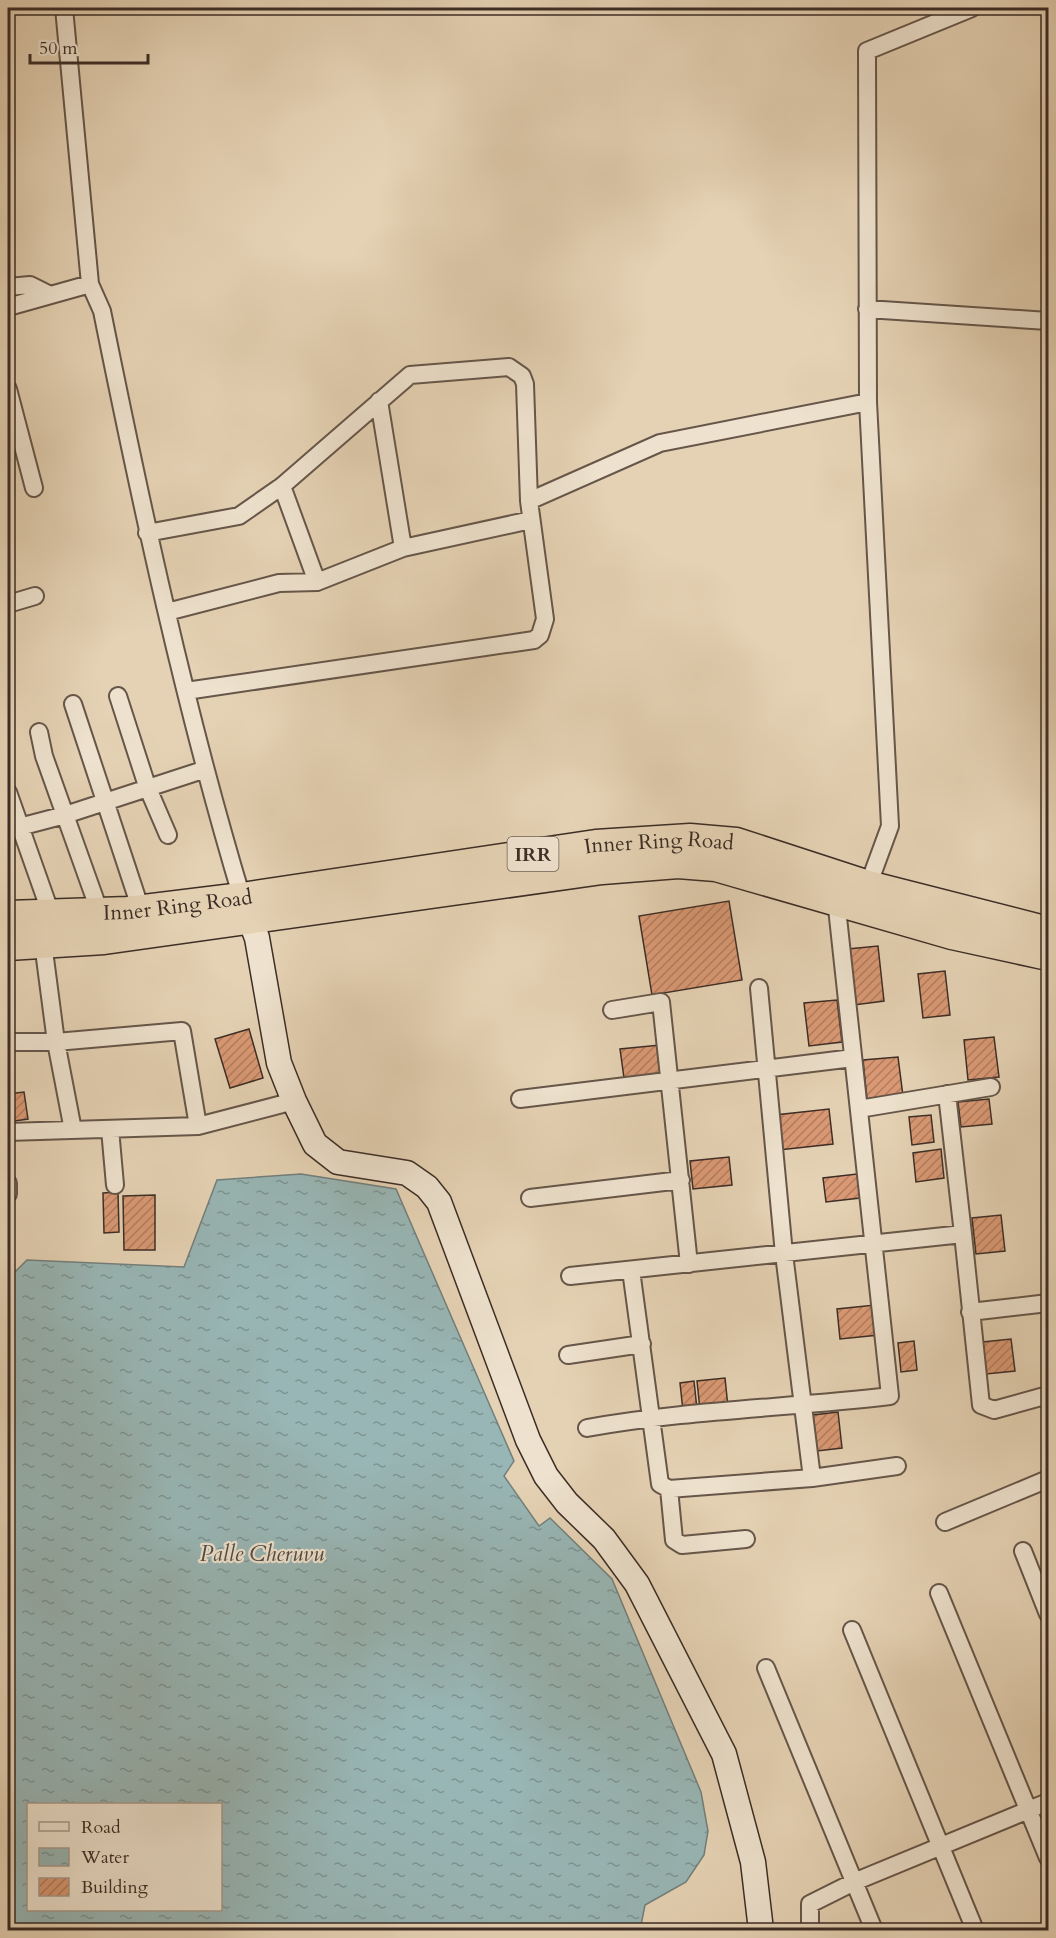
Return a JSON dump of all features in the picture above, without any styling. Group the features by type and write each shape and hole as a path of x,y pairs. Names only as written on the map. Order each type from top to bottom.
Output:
{"highway":[{"name":"Inner Ring Road","path":"8,945 104,939 247,909 596,845 690,838 736,843 868,886 1048,932"},
{"name":"Inner Ring Road","path":"8,915 247,909 603,869 678,863 716,866 952,934 1048,954"}],"street":[{"path":"64,8 90,284 102,312 147,533 186,690 203,770 247,909 279,1063 315,1144 338,1161 374,1170 407,1173 426,1187 439,1202 528,1440 541,1467 567,1503 604,1539 637,1584 724,1754 753,1862 760,1930"},
{"path":"587,1428 652,1416 804,1406 890,1396 836,899 868,886 890,826 868,402 867,51 972,8"},
{"path":"8,307 90,284"},
{"path":"8,287 30,285 50,295"},
{"path":"867,309 1048,321"},
{"path":"147,533 239,516 282,486 410,375 509,367 516,371 525,384 531,520 546,619 540,635 534,640 186,690"},
{"path":"8,389 34,488"},
{"path":"379,400 403,548"},
{"path":"530,501 660,443 868,402"},
{"path":"282,486 317,582"},
{"path":"167,612 279,583 317,582 403,548 531,520"},
{"path":"8,604 35,596"},
{"path":"117,696 147,786 168,836"},
{"path":"73,704 141,910"},
{"path":"39,732 64,815 100,913"},
{"path":"13,828 64,815 147,786 203,770"},
{"path":"8,792 13,828 51,914"},
{"path":"43,943 56,1042 73,1130"},
{"path":"1048,954 1048,961"},
{"path":"759,988 784,1254 812,1478"},
{"path":"612,1010 661,1002 689,1264"},
{"path":"8,1042 56,1042 182,1031 198,1126"},
{"path":"520,1100 853,1058"},
{"path":"859,1108 991,1087"},
{"path":"947,1094 981,1405 994,1410 1048,1395"},
{"path":"8,1132 198,1126 294,1101"},
{"path":"110,1129 115,1185"},
{"path":"530,1198 681,1180"},
{"path":"8,1183 8,1194"},
{"path":"570,1275 963,1234"},
{"path":"631,1270 660,1484 669,1490 812,1478 897,1466"},
{"path":"970,1312 1048,1303"},
{"path":"568,1355 642,1344"},
{"path":"945,1522 1048,1479"},
{"path":"669,1490 674,1540 682,1545 746,1539"},
{"path":"1023,1551 1048,1614"},
{"path":"939,1593 1048,1858"},
{"path":"852,1630 975,1930"},
{"path":"766,1668 874,1930"},
{"path":"810,1930 810,1904 854,1882 1048,1802"}],"water":[{"name":"Palle Cheruvu","path":"301,1174 396,1189 514,1461 504,1476 539,1526 550,1518 612,1579 701,1792 708,1831 704,1855 686,1882 645,1905 640,1930 8,1930 8,1279 27,1260 184,1267 217,1180"}],"building":[{"path":"729,901 742,980 652,995 639,916"},
{"path":"878,946 884,1001 854,1005 848,949"},
{"path":"945,971 950,1015 923,1018 918,974"},
{"path":"837,1000 842,1042 809,1046 804,1003"},
{"path":"249,1029 263,1078 230,1088 215,1039"},
{"path":"994,1037 999,1077 968,1080 964,1040"},
{"path":"660,1045 663,1074 624,1078 620,1049"},
{"path":"898,1057 903,1096 867,1100 863,1060"},
{"path":"24,1092 28,1119 8,1122 8,1094"},
{"path":"989,1099 992,1124 961,1127 958,1102"},
{"path":"829,1109 833,1144 779,1150 775,1115"},
{"path":"931,1115 934,1142 912,1145 909,1117"},
{"path":"941,1149 944,1178 916,1182 913,1153"},
{"path":"729,1157 732,1185 693,1189 690,1161"},
{"path":"857,1174 860,1198 826,1202 823,1178"},
{"path":"118,1192 119,1232 104,1233 103,1193"},
{"path":"155,1195 155,1250 124,1250 123,1196"},
{"path":"1001,1215 1005,1251 976,1254 972,1218"},
{"path":"1048,1264 1048,1286 1044,1286 1042,1265"},
{"path":"875,1305 879,1335 840,1339 837,1309"},
{"path":"1011,1339 1015,1371 986,1374 983,1342"},
{"path":"914,1341 917,1370 901,1372 898,1343"},
{"path":"725,1378 728,1407 700,1410 697,1381"},
{"path":"694,1381 697,1409 683,1411 680,1383"},
{"path":"838,1412 842,1448 817,1451 813,1415"}]}
